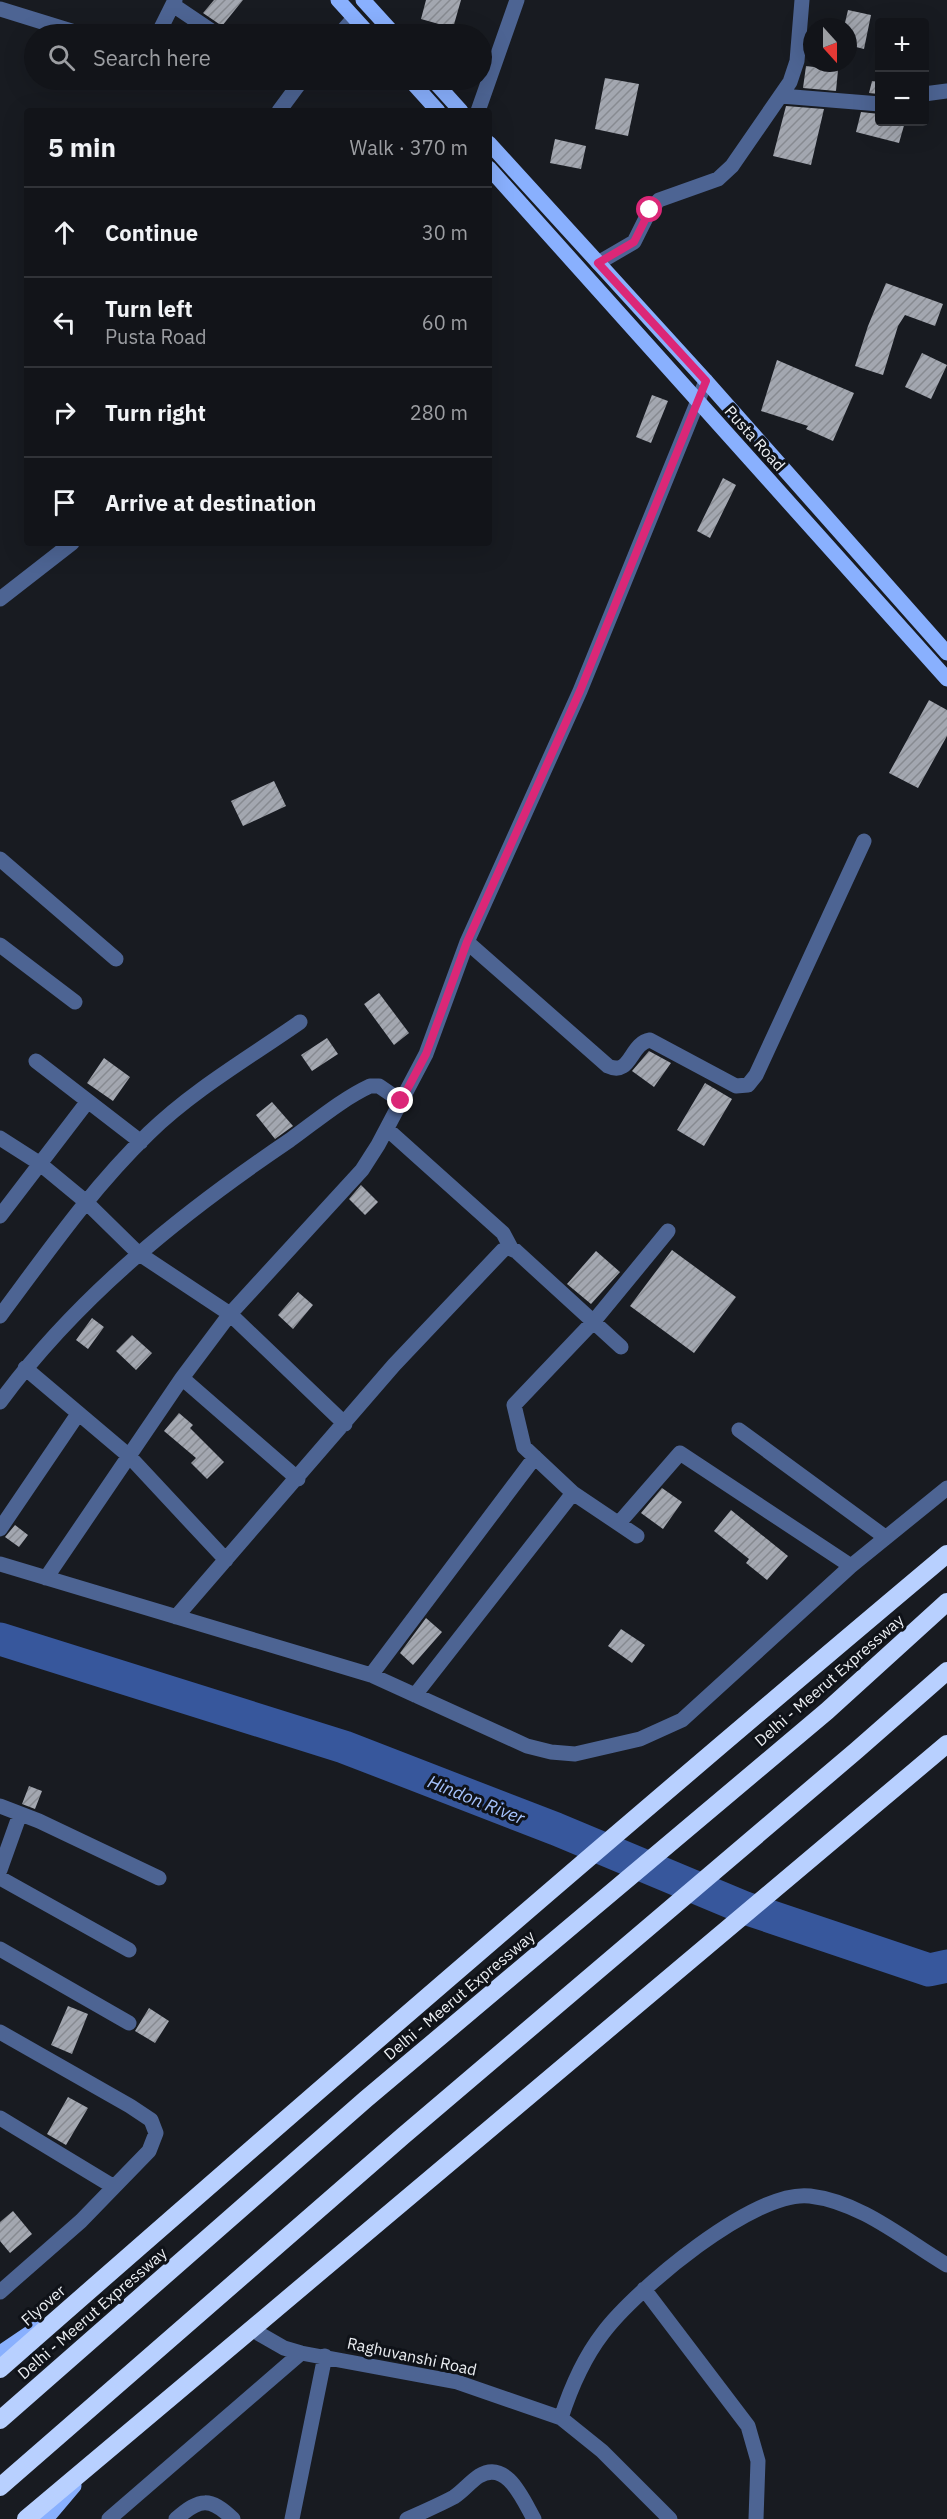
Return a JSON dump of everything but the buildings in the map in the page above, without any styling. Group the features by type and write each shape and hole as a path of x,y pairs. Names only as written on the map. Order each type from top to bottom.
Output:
{"highway":[{"name":"Flyover","path":"0,2369 340,2070 803,1673 947,1554"},
{"name":"Delhi - Meerut Expressway","path":"0,2420 366,2098 827,1711 947,1602"},
{"path":"0,2487 403,2136 947,1671"},
{"path":"26,2519 440,2174 947,1744"}],"main road":[{"path":"338,0 360,24"},
{"path":"363,0 385,24"},
{"path":"419,90 435,108"},
{"path":"442,90 458,108"},
{"name":"Pusta Road","path":"492,146 706,381 947,653"},
{"name":"Pusta Road","path":"492,171 947,679"},
{"path":"0,2354 84,2295"},
{"path":"46,2519 102,2455"}],"street":[{"path":"492,71 517,0"},
{"path":"598,263 634,242 650,210 659,200 718,179 732,166 790,82 798,61 802,0"},
{"path":"163,24 174,3 202,24"},
{"path":"0,9 49,24"},
{"path":"349,24 354,18"},
{"path":"280,108 288,90"},
{"path":"479,108 485,90"},
{"path":"929,93 947,91"},
{"path":"781,96 875,105"},
{"path":"46,1578 182,1378 230,1314 362,1170 387,1128 426,1054 467,942 580,691 696,399 706,381"},
{"path":"0,598 68,546"},
{"path":"467,942 608,1066 622,1068 639,1046 650,1040 736,1086 748,1085 756,1075 864,841"},
{"path":"0,859 116,959"},
{"path":"0,945 75,1002"},
{"path":"0,1316 85,1201 141,1142 188,1100 300,1022"},
{"path":"36,1061 141,1142"},
{"path":"0,1402 38,1351 138,1253 239,1174 366,1088 379,1086 401,1101"},
{"path":"0,1216 88,1101"},
{"path":"387,1128 503,1233 511,1248 621,1347"},
{"path":"0,1138 39,1163 85,1201 138,1253 230,1314 345,1424"},
{"path":"637,1536 573,1493 524,1447 514,1405 594,1321 668,1232"},
{"path":"176,1617 298,1479 394,1365 498,1254 511,1248"},
{"path":"25,1368 129,1456 226,1560"},
{"path":"182,1378 298,1479"},
{"path":"0,1529 78,1413"},
{"path":"739,1430 885,1537"},
{"path":"619,1523 680,1453 851,1566"},
{"path":"371,1675 535,1457"},
{"path":"0,1564 371,1675 527,1746 551,1752 575,1754 640,1739 682,1720 851,1566 947,1488"},
{"path":"415,1695 573,1493"},
{"path":"0,1806 159,1878"},
{"path":"0,1870 20,1814"},
{"path":"0,1878 129,1950"},
{"path":"0,1949 129,2023"},
{"path":"0,2032 151,2120 156,2133 149,2151 81,2220 3,2282"},
{"path":"0,2118 114,2187"},
{"path":"561,2418 575,2378 590,2352 604,2332 644,2289 659,2274 707,2239 770,2203 794,2196 809,2195 832,2200 855,2209 947,2265"},
{"path":"644,2289 748,2426 758,2461 756,2519"},
{"name":"Raghuvanshi Road","path":"252,2329 284,2348 301,2353 457,2382 561,2418 602,2451 670,2519"},
{"path":"108,2519 301,2353"},
{"path":"292,2519 325,2356"},
{"path":"407,2519 456,2496 482,2475 490,2472 502,2474 510,2480 534,2519"},
{"path":"176,2519 202,2502 215,2503 233,2519"}],"waterway":[{"name":"Hindon River","path":"0,1639 344,1747 556,1829 745,1908 929,1970 947,1966"}],"route":[{"path":"401,1101 426,1054 467,942 580,691 696,399 706,381 598,263 634,242 650,210"}]}
